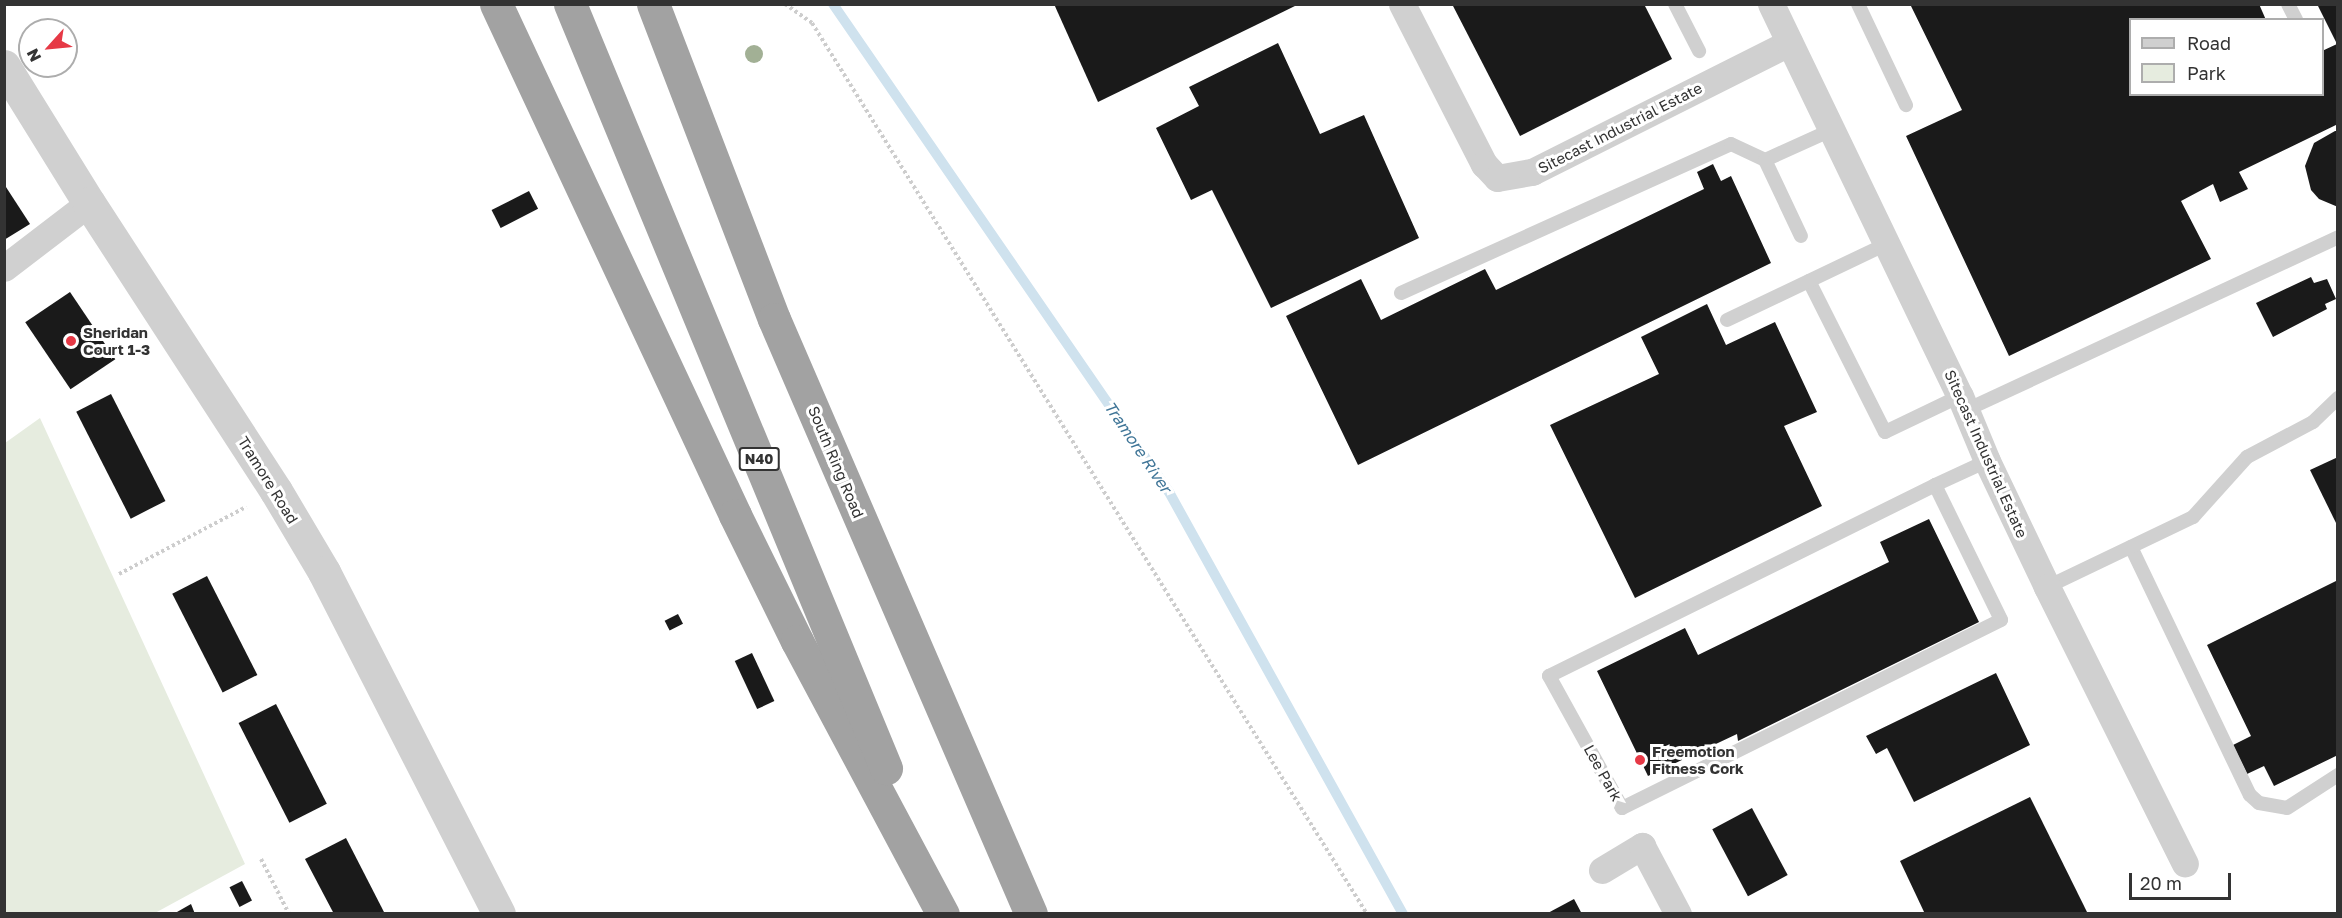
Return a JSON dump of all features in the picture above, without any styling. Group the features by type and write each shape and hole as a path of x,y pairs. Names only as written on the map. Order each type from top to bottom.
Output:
{"highway":[{"path":"495,4 735,515 797,641 945,914"},
{"name":"N40","path":"570,4 945,914"},
{"name":"South Ring Road","path":"653,4 774,319 1031,914"}],"street":[{"name":"Sitecast Industrial Estate","path":"1402,4 1484,164 1497,178 1532,172 1789,43"},
{"name":"Sitecast Industrial Estate","path":"1771,4 1963,403 1987,461 2047,587 2185,864"},
{"name":"Tramore Road","path":"4,66 89,203 276,491 324,572 499,914"},
{"path":"4,267 89,203"},
{"path":"1602,870 1642,846 1678,914"}],"lane":[{"path":"1675,4 1699,51"},
{"path":"1858,4 1906,105"},
{"path":"2288,4 2295,18"},
{"path":"1765,160 1830,130"},
{"path":"1401,293 1731,144 1765,160 1802,236"},
{"path":"1809,281 1885,432 1963,403 2337,237"},
{"path":"1727,320 1886,244"},
{"path":"2047,587 2193,517 2247,457 2313,422 2337,398"},
{"name":"Lee Park","path":"1935,485 2001,620 1622,808 1549,676 1935,485 1987,461"},
{"path":"2131,547 2250,795 2259,803 2287,808 2337,775"}],"path":[{"path":"785,4 812,22 1367,914"},
{"path":"119,574 276,491"},
{"path":"261,859 289,914"}],"green space":[{"path":"40,418 245,864 155,913 5,913 5,443"}],"building":[{"path":"1054,4 1299,4 1098,102"},
{"path":"1452,4 1644,4 1672,59 1520,136"},
{"path":"1910,4 2259,4 2265,18 2129,18 2129,96 2324,96 2324,50 2337,44 2317,4 2338,4 2338,124 2239,172 2248,189 2220,202 2213,184 2181,201 2211,259 2009,356 1906,136 1962,110"},
{"path":"1278,43 1320,134 1364,115 1419,238 1271,308 1212,190 1191,200 1156,128 1199,106 1189,87"},
{"path":"2338,131 2338,207 2319,199 2311,190 2305,166 2314,143"},
{"path":"1713,164 1721,181 1731,176 1771,263 1358,465 1286,316 1361,279 1381,320 1485,269 1496,290 1704,189 1697,172"},
{"path":"4,184 30,224 4,240"},
{"path":"529,191 538,209 501,228 492,210"},
{"path":"2311,277 2314,283 2327,279 2336,299 2325,304 2327,309 2273,337 2256,303"},
{"name":"Sheridan Court 1-3","path":"70,292 115,359 71,389 25,322"},
{"path":"1707,304 1726,345 1775,322 1817,412 1784,426 1822,506 1635,598 1550,425 1659,374 1641,337"},
{"path":"111,394 165,501 131,519 76,412"},
{"path":"2338,457 2338,527 2310,470"},
{"path":"1929,519 1979,622 1738,741 1737,734 1648,776 1597,671 1685,628 1698,655 1889,562 1880,542"},
{"path":"207,576 257,675 223,693 172,594"},
{"path":"2338,580 2338,755 2274,786 2264,766 2247,774 2233,745 2251,736 2207,645"},
{"path":"678,614 683,624 670,631 665,621"},
{"path":"752,653 774,701 757,709 735,661"},
{"path":"1996,673 2030,745 1914,802 1887,748 1876,754 1866,736"},
{"path":"276,704 327,804 289,823 239,723"},
{"path":"2030,797 2088,914 1925,914 1900,861"},
{"path":"1752,808 1788,875 1748,896 1712,829"},
{"path":"346,838 385,914 334,914 305,859"},
{"path":"242,881 252,901 240,907 230,887"},
{"path":"1574,899 1582,914 1546,914"},
{"path":"191,904 195,914 178,914 177,912"}],"waterway":[{"name":"Tramore River","path":"833,4 1169,492 1403,914"}],"place":[{"name":"Sheridan Court 1-3","path":"71,341"},
{"name":"Freemotion Fitness Cork","path":"1640,760"}]}
